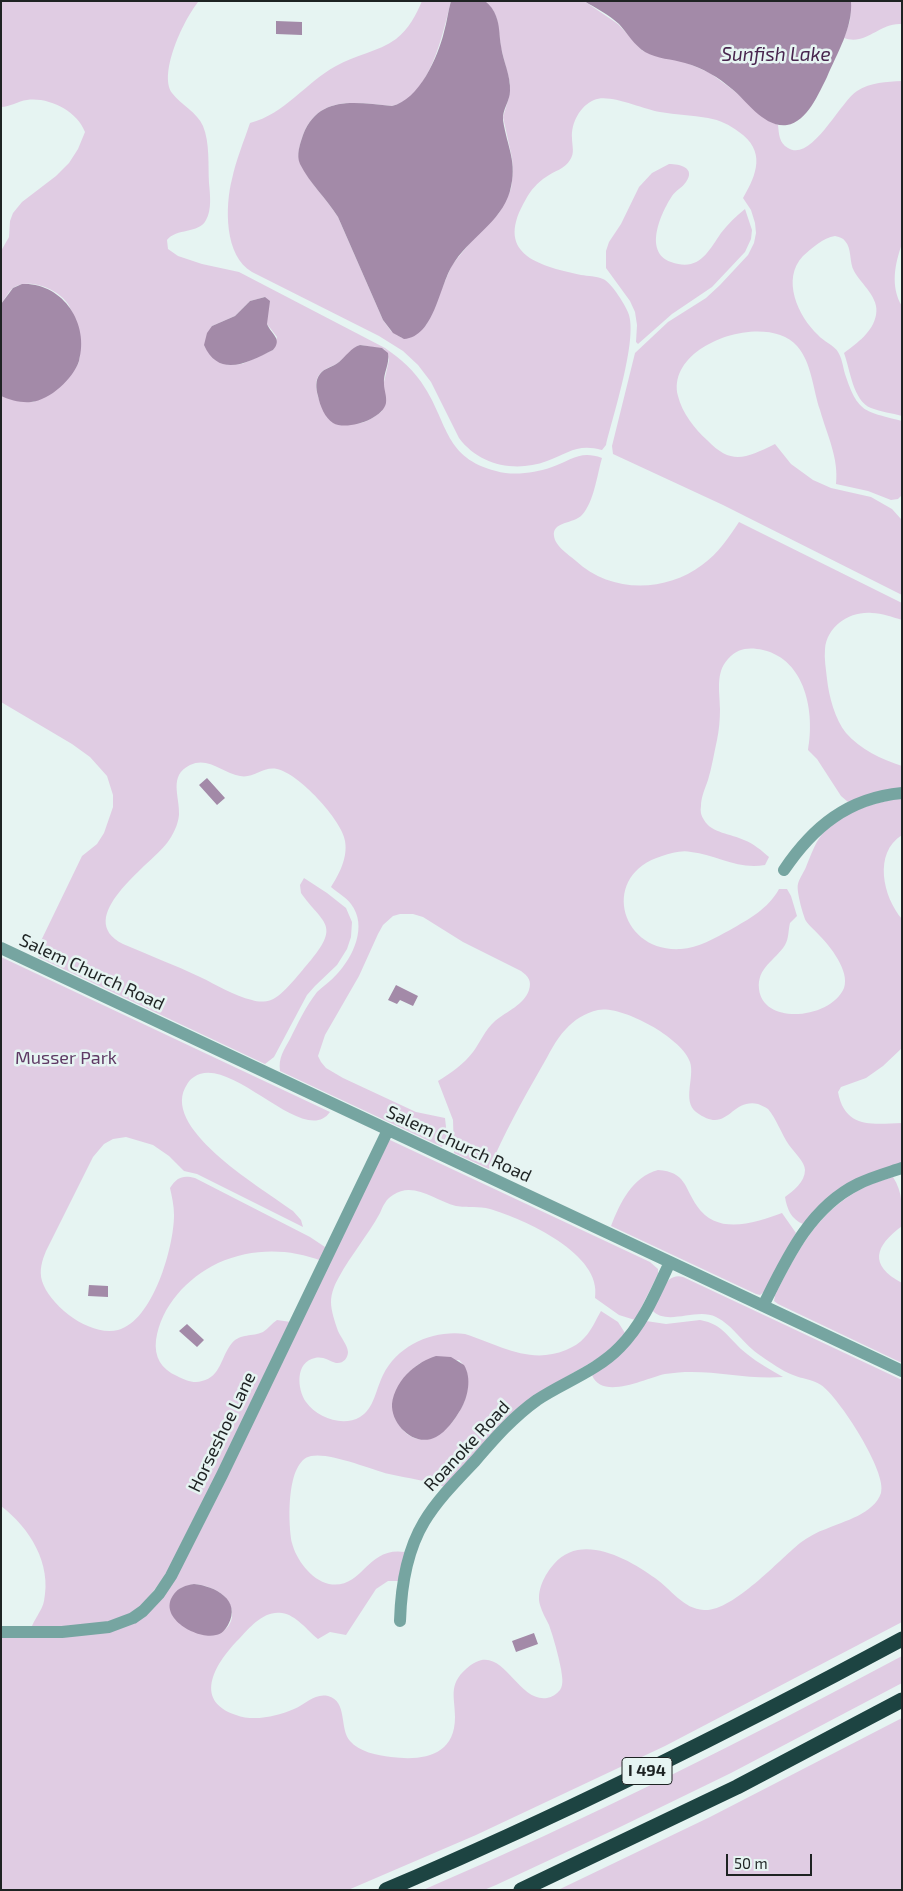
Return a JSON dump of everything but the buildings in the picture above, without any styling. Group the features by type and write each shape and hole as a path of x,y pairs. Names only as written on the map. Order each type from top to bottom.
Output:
{"highway":[{"name":"I 494","path":"386,1890 509,1836 672,1759 902,1639"},
{"path":"521,1890 729,1791 902,1700"}],"street":[{"path":"784,870 809,837 831,818 863,802 902,793"},
{"name":"Salem Church Road","path":"1,948 902,1371"},
{"name":"Horseshoe Lane","path":"1,1632 62,1632 109,1627 140,1614 159,1594 171,1576 222,1475 388,1130"},
{"path":"763,1306 804,1231 820,1212 858,1184 902,1168"},
{"name":"Roanoke Road","path":"400,1621 402,1587 410,1553 421,1528 432,1510 494,1438 516,1416 538,1400 597,1366 619,1348 639,1322 670,1262"}],"green space":[{"path":"1,1 199,1 181,32 168,72 172,93 193,113 203,126 207,140 210,207 208,216 203,224 171,236 167,240 168,249 178,256 202,264 239,272 385,348 417,376 433,401 444,427 457,449 479,465 503,473 524,473 545,469 582,455 602,458 592,496 586,510 578,518 560,525 554,531 555,540 560,547 590,572 621,584 638,586 671,581 687,574 713,556 739,522 902,603 902,620 887,615 864,613 848,617 830,633 825,656 831,700 842,727 852,739 865,749 902,766 902,788 848,802 841,796 817,759 808,750 810,720 808,705 798,676 778,656 758,649 740,651 728,659 721,670 718,732 711,770 702,799 701,815 712,828 748,842 769,857 765,865 746,866 688,851 669,854 642,866 630,879 624,895 625,911 632,926 643,939 660,947 681,949 700,945 730,930 764,908 779,889 787,889 797,916 790,923 785,945 761,975 759,989 763,1001 772,1009 784,1013 812,1012 826,1006 837,998 844,988 845,981 838,959 806,921 798,891 799,880 819,838 834,823 861,808 902,798 902,835 893,843 887,853 884,864 884,876 890,899 902,919 902,1048 883,1066 866,1078 841,1087 838,1092 847,1113 861,1122 880,1124 902,1123 902,1163 803,1224 799,1222 790,1213 785,1197 801,1182 805,1167 786,1141 768,1109 758,1104 749,1104 741,1106 722,1118 715,1120 696,1112 690,1102 691,1068 685,1053 676,1043 650,1025 636,1018 609,1010 598,1010 580,1017 559,1038 534,1080 489,1169 454,1153 453,1120 438,1081 466,1060 492,1024 523,1000 529,990 530,981 521,971 463,942 423,917 413,914 393,916 383,925 359,976 325,1035 318,1056 326,1068 343,1078 416,1112 445,1118 447,1136 442,1147 280,1071 282,1054 309,1003 317,992 335,977 353,950 358,931 358,922 351,904 331,887 344,860 346,847 342,832 328,810 307,788 286,772 277,769 267,769 249,776 240,776 203,762 190,765 183,770 177,781 179,815 173,833 158,853 119,892 110,907 106,920 110,933 123,944 239,996 254,1001 264,1001 276,998 287,988 311,960 325,939 327,931 325,924 301,893 300,885 304,878 346,908 352,922 351,937 347,949 337,965 307,995 274,1057 265,1064 38,957 38,947 82,856 97,844 104,833 113,807 113,795 107,776 90,757 72,744 1,702 1,396 18,401 34,402 75,368 80,358 80,351 78,333 71,309 63,299 50,289 35,284 20,285 11,290 1,304 1,251 9,237 10,221 13,213 22,202 56,176 69,163 78,149 85,132 76,118 53,103 27,100 1,107","holes":["265,297 267,324 277,337 273,350 242,364 227,365 212,326 235,316 250,301","360,345 384,349 388,355 389,360 384,382 382,411 368,420 356,424 329,419 318,397 316,385 319,375 337,364"]},
{"path":"422,1 451,1 433,62 416,91 405,101 392,106 353,103 329,107 310,122 303,135 299,153 300,161 305,171 338,217 383,320 391,331 402,338 426,325 452,265 473,239 499,213 511,189 512,158 503,117 509,97 510,83 501,48 497,19 493,10 485,1 584,1 618,24 643,51 685,62 710,73 769,121 778,125 783,144 788,148 797,150 806,147 815,139 857,91 873,84 902,81 902,244 897,259 895,283 898,299 902,306 902,416 871,408 860,399 853,384 844,353 872,327 876,309 873,297 854,271 851,264 849,247 844,240 835,236 831,237 818,244 803,256 793,275 793,286 795,297 804,318 818,335 839,354 850,387 859,403 871,412 902,421 902,495 898,499 891,500 868,491 836,484 836,465 832,447 809,368 797,346 783,336 764,332 743,333 721,338 702,348 687,361 678,377 678,396 694,426 702,436 724,454 740,457 747,456 775,444 791,464 813,480 831,488 871,497 892,509 901,519 902,595 723,505 613,454 612,446 635,353 668,322 706,298 748,255 754,243 755,223 751,210 743,198 755,172 756,155 747,139 736,129 725,123 708,118 660,112 617,100 600,98 594,100 585,106 575,121 572,132 572,157 565,166 543,179 534,187 517,217 515,232 517,244 524,254 548,266 603,279 618,295 629,315 631,327 627,360 606,445 602,450 580,448 535,465 523,466 498,464 477,455 459,438 431,382 418,365 403,351 379,336 252,272 243,265 236,255 232,243 229,230 228,203 234,172 250,123 274,113 336,66 382,47 396,39 412,22"},
{"path":"851,1 902,1 902,24 886,26 860,39 844,38 850,21"},
{"path":"669,164 682,166 688,170 689,177 683,186 672,196 659,222 656,241 658,250 663,257 671,262 681,264 696,262 707,253 726,226 745,209 752,230 751,239 745,252 712,287 672,314 638,344 636,342 637,325 635,312 630,301 606,268 606,251 639,187 652,173"},
{"name":"Musser Park","path":"1,957 330,1112 318,1120 303,1119 285,1111 227,1077 209,1073 194,1077 185,1088 182,1105 189,1122 202,1140 220,1158 293,1211 301,1220 303,1227 197,1174 184,1171 169,1156 153,1145 126,1137 113,1139 104,1144 93,1157 46,1251 41,1266 41,1277 46,1291 72,1318 95,1329 107,1331 118,1330 130,1324 142,1313 151,1298 166,1263 173,1229 174,1212 170,1188 175,1181 181,1178 195,1178 310,1237 328,1249 322,1261 283,1252 257,1252 218,1263 186,1285 177,1294 163,1316 156,1340 156,1352 160,1362 171,1373 193,1382 208,1379 217,1371 228,1348 235,1340 243,1336 263,1332 277,1320 291,1322 172,1567 138,1611 109,1624 31,1629 44,1601 46,1587 42,1560 21,1525 1,1506"},
{"path":"390,1140 650,1262 658,1269 658,1274 635,1320 619,1315 595,1298 594,1282 587,1267 574,1253 558,1241 522,1221 490,1209 448,1204 417,1191 401,1191 388,1199 344,1269 332,1292 332,1313 348,1352 345,1360 336,1363 323,1358 315,1358 304,1365 301,1370 300,1383 303,1397 311,1408 323,1416 338,1421 353,1420 360,1417 372,1404 383,1375 390,1364 407,1348 429,1337 453,1333 465,1334 515,1352 540,1355 553,1354 569,1349 581,1341 590,1331 601,1311 618,1322 625,1333 612,1348 597,1359 542,1391 445,1487 389,1474 328,1456 311,1456 303,1460 293,1480 290,1522 292,1543 297,1556 305,1568 322,1582 340,1584 350,1581 381,1555 392,1552 405,1552 398,1581 388,1581 376,1589 346,1635 330,1632 318,1639 297,1620 282,1613 269,1614 258,1620 223,1658 212,1680 211,1690 214,1700 222,1708 243,1717 258,1718 281,1714 315,1697 328,1696 338,1703 347,1736 358,1748 374,1754 403,1758 414,1758 435,1753 450,1740 454,1730 454,1692 457,1680 466,1669 479,1661 489,1660 499,1665 526,1691 536,1697 549,1698 560,1690 562,1680 560,1663 551,1630 540,1605 539,1594 547,1573 565,1555 578,1550 591,1549 619,1557 661,1582 683,1602 697,1609 704,1610 728,1603 741,1594 806,1539 858,1516 872,1506 881,1493 881,1483 877,1469 850,1419 829,1392 818,1383 796,1376 772,1364 755,1351 728,1325 716,1317 700,1314 666,1317 658,1315 652,1310 663,1287 672,1278 677,1276 683,1277 902,1380 902,1622 665,1746 476,1835 348,1890 1,1890 1,1635 80,1634 152,1607 385,1145","holes":["459,1360 467,1374 467,1390 461,1408 451,1424 438,1435 423,1439 408,1435 395,1418 408,1373 420,1363","194,1584 214,1589 226,1599 232,1610 231,1621 225,1630 213,1634 197,1632 178,1621 175,1593 181,1588"]},
{"path":"658,1170 667,1171 679,1177 697,1206 705,1215 715,1221 726,1224 749,1223 782,1213 796,1233 764,1292 760,1295 756,1294 611,1226 628,1192 641,1178"},
{"path":"893,1177 900,1194 902,1226 886,1241 879,1255 884,1269 902,1283 902,1363 774,1301 775,1295 798,1252 807,1238 828,1214 859,1190"},
{"path":"700,1320 721,1329 751,1357 783,1377 680,1372 614,1387 597,1383 592,1375 646,1321 666,1324"},
{"path":"902,1656 902,1683 731,1773 484,1890 423,1890 545,1836 665,1778"},
{"path":"902,1718 902,1890 558,1890 710,1817"}],"water":[{"path":"451,1 485,1 495,14 510,85 510,95 503,120 511,155 512,181 506,202 499,212 452,266 429,321 414,336 404,339 393,333 383,320 338,217 309,178 298,157 303,135 310,122 329,107 353,103 392,106 402,102 419,87 437,53"},
{"name":"Sunfish Lake","path":"584,1 851,1 851,11 844,40 812,106 794,123 779,125 756,113 732,89 710,73 692,65 645,52 634,43 619,24"},
{"path":"276,21 302,22 302,35 276,34"},
{"path":"22,284 36,285 61,297 70,307 80,333 79,361 72,375 53,393 31,402 16,401 1,396 1,304 13,288"},
{"path":"265,297 270,301 267,324 277,340 276,346 273,350 245,363 226,365 218,362 210,355 204,345 207,333 212,326 235,316 250,301"},
{"path":"360,345 382,348 388,353 384,380 386,403 378,414 364,422 347,426 339,425 330,421 323,411 316,385 317,379 324,370 337,364 351,350"},
{"path":"207,778 225,798 217,805 199,785"},
{"path":"396,985 418,996 413,1006 400,1000 397,1004 388,1000"},
{"path":"89,1285 108,1286 108,1297 88,1296"},
{"path":"187,1324 204,1340 197,1347 179,1331"},
{"path":"436,1356 451,1357 464,1365 468,1376 466,1399 447,1429 440,1435 428,1440 420,1439 413,1437 400,1427 393,1412 392,1404 398,1386 407,1374 422,1362"},
{"path":"194,1584 218,1591 229,1602 232,1608 231,1616 227,1627 220,1634 208,1636 190,1630 181,1625 170,1611 170,1603 174,1594 183,1587"},
{"path":"534,1633 538,1644 516,1652 512,1641"}]}
